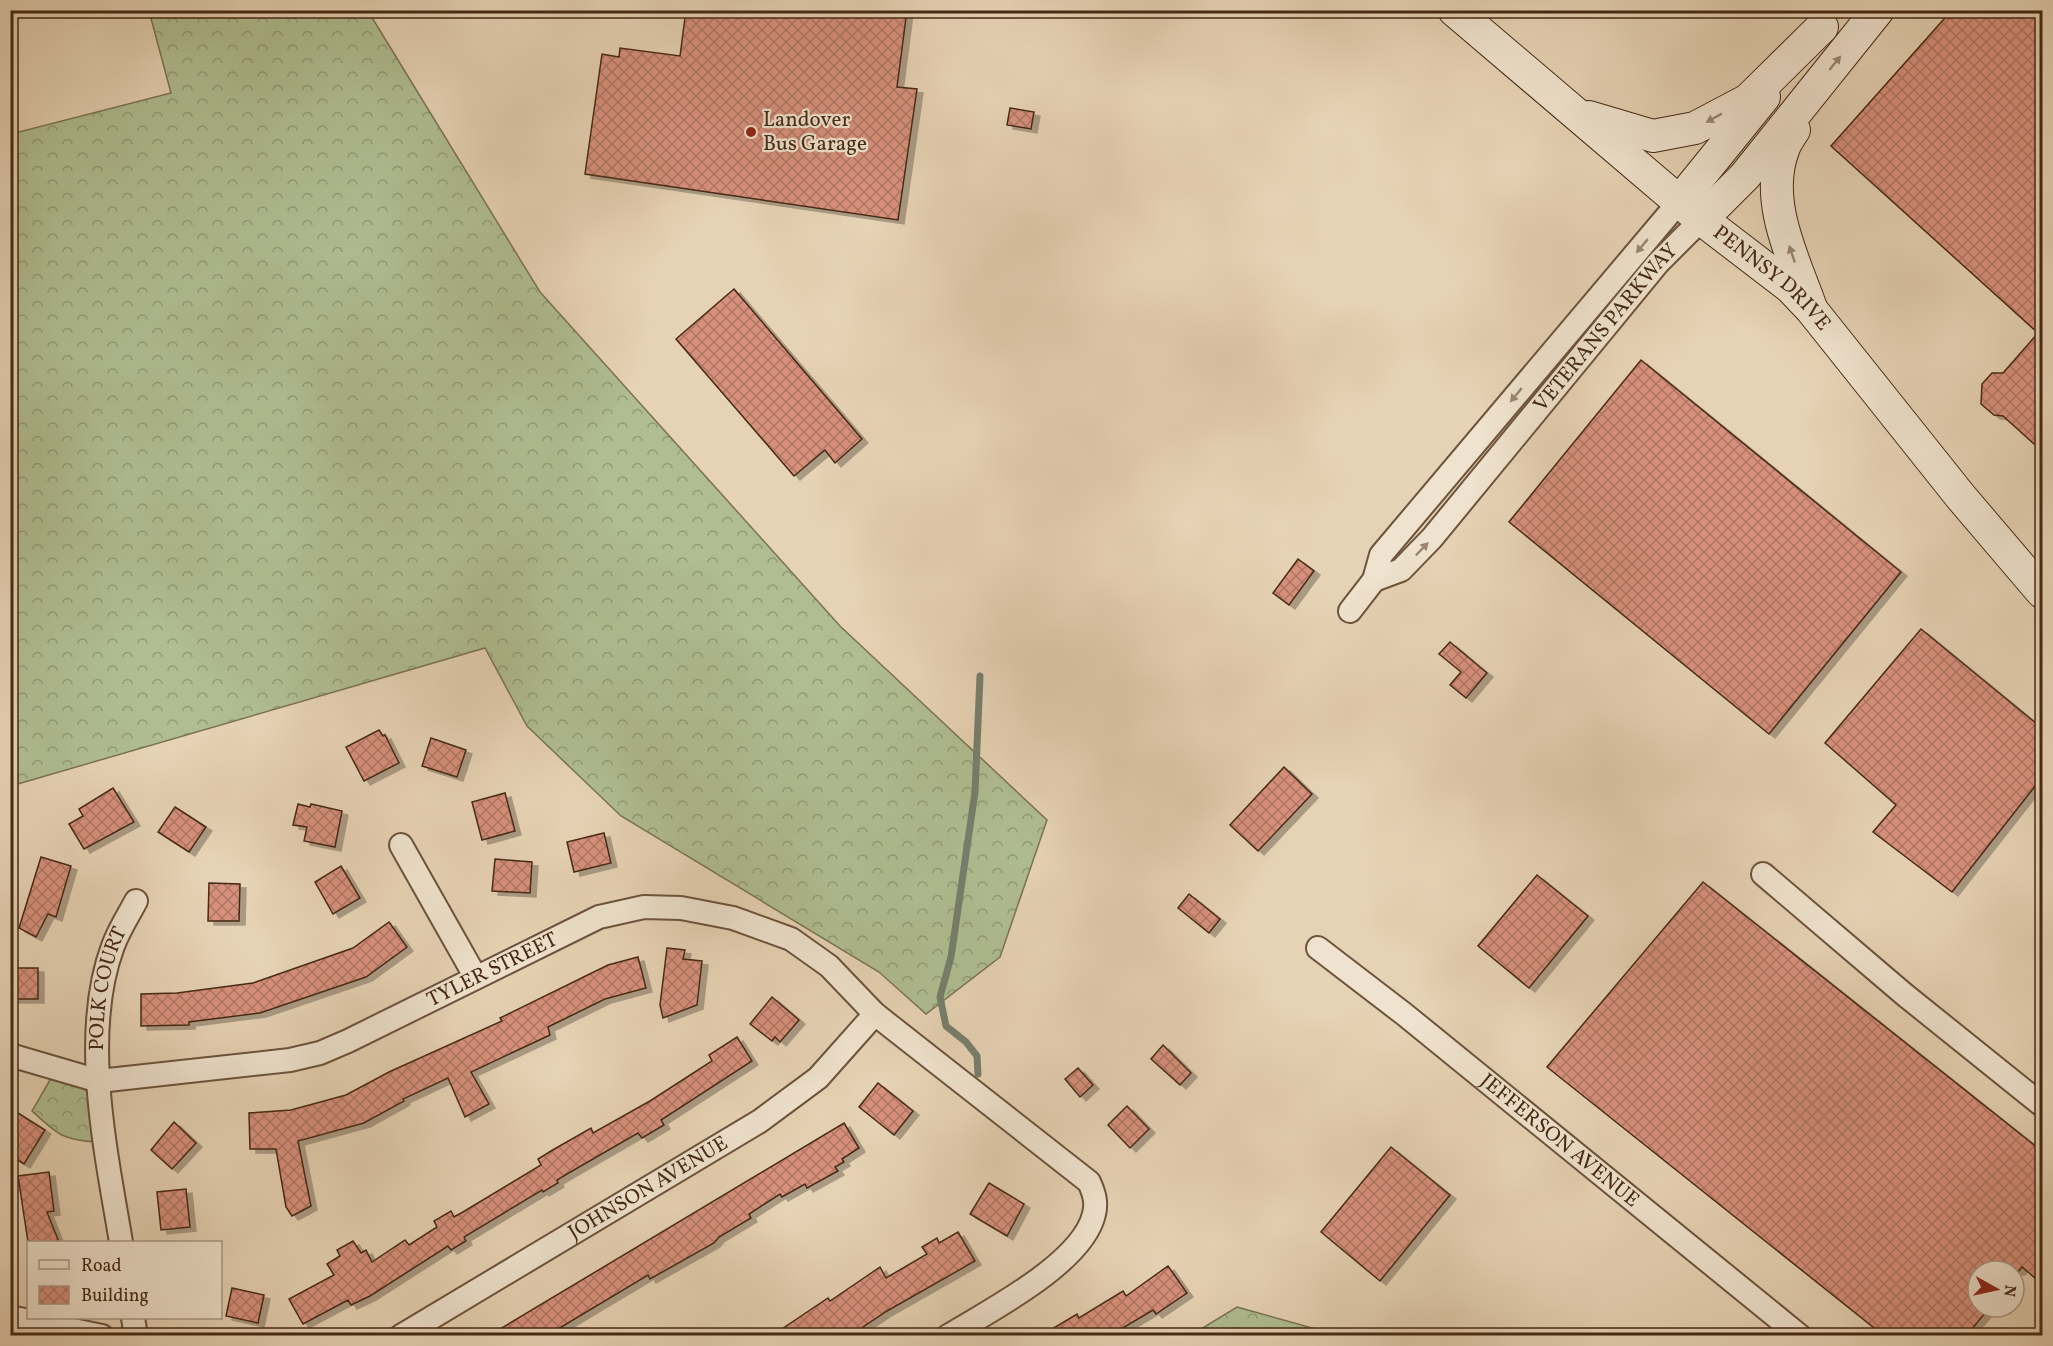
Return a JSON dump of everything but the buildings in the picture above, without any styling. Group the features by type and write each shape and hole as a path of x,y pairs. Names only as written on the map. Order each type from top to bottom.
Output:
{"main road":[{"name":"PENNSY DRIVE","path":"1454,10 1691,210 1790,287 1811,309 1961,497 2043,592"},
{"name":"VETERANS PARKWAY","path":"1691,210 1744,176 1878,10"},
{"path":"1577,113 1653,136 1695,128 1748,100 1828,19"},
{"name":"VETERANS PARKWAY","path":"1691,210 1828,19"},
{"path":"1811,93 1783,150 1778,176 1778,208 1811,309"}],"street":[{"name":"VETERANS PARKWAY","path":"1350,611 1374,580 1401,570 1432,538 1658,262 1691,210"},
{"path":"401,845 475,976"},
{"path":"1763,874 1905,995 2043,1105"},
{"name":"POLK COURT","path":"99,1080 101,992 113,946 136,901"},
{"name":"TYLER STREET","path":"99,1080 236,1067 320,1053 378,1027 475,976 599,917 644,907 681,908 734,918 791,939 829,966 875,1014 1089,1182 1095,1197 1094,1214 1086,1231 1070,1252 1032,1284 948,1335"},
{"name":"JEFFERSON AVENUE","path":"1318,948 1413,1021 1800,1335"},
{"name":"JOHNSON AVENUE","path":"401,1335 760,1121 818,1078 875,1014"},
{"path":"10,1055 99,1080 121,1241"},
{"path":"10,1317 102,1335"},
{"path":"133,1319 136,1335"}],"green space":[{"path":"149,11 368,11 540,292 840,626 1047,820 1000,957 926,1014 879,972 621,816 527,726 485,648 11,786 10,521 18,509 10,477 11,134 171,93"},
{"path":"64,1077 94,1095 97,1142 76,1140 61,1134 32,1111 50,1080"},
{"path":"1237,1307 1337,1335 1191,1335"}],"waterway":[{"path":"978,1074 977,1056 966,1042 946,1026 940,997 951,957 975,792 980,676"}],"place":[{"name":"Landover Bus Garage","path":"751,132"}]}
